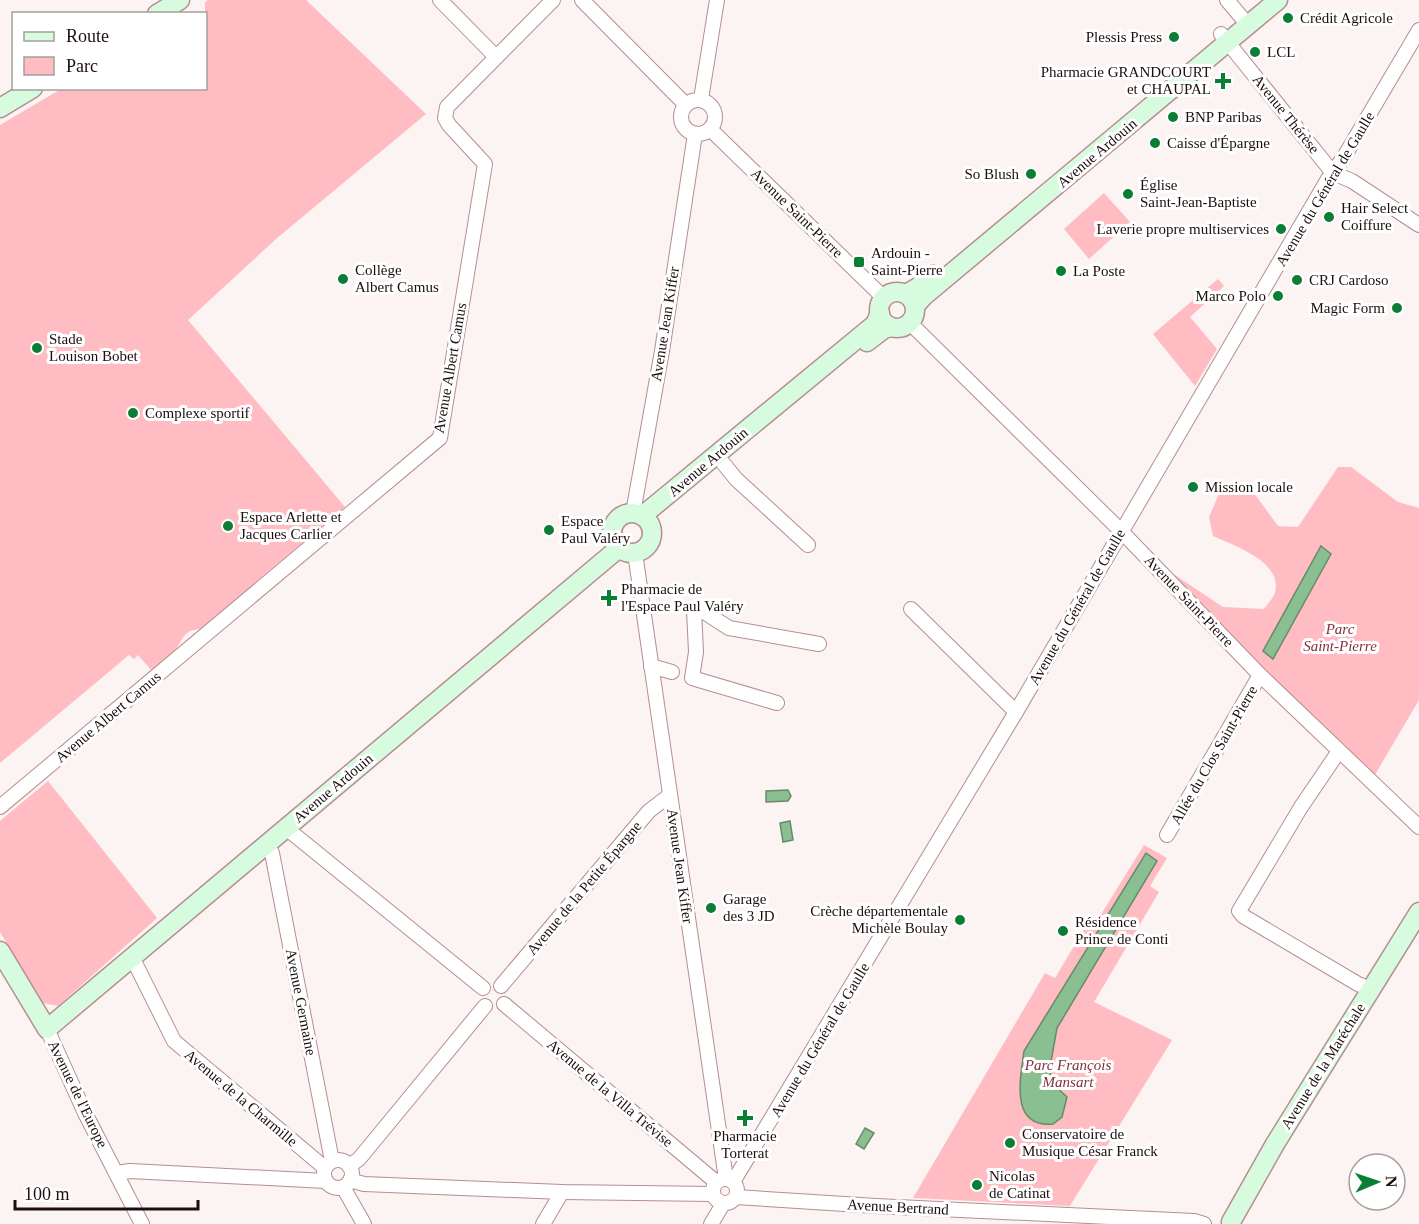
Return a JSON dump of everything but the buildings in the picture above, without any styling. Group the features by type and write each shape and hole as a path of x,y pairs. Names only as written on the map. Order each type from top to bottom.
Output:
{"street":[{"path":"160,12 180,0"},
{"path":"440,0 496,57"},
{"name":"Avenue Albert Camus","path":"0,807 440,438 485,164 449,125 446,118 447,107 553,0"},
{"path":"582,0 685,104"},
{"path":"701,99 717,0"},
{"path":"1227,0 1245,21"},
{"name":"Avenue Ardouin","path":"1245,21 1261,0"},
{"name":"Avenue Ardouin","path":"910,308 918,287 1245,21 1278,0"},
{"name":"Avenue du Général de Gaulle","path":"722,1184 1016,712 1419,30"},
{"name":"Avenue Thérèse","path":"1224,38 1333,173 1352,181 1419,225"},
{"path":"0,108 30,90"},
{"path":"701,99 710,105 715,119 705,133 695,134 684,128 681,113 685,104 701,99"},
{"name":"Avenue Saint-Pierre","path":"710,129 885,313"},
{"name":"Avenue Jean Kiffer","path":"642,518 662,351 695,134"},
{"path":"894,292 910,308 901,327 885,313 894,292"},
{"name":"Avenue Saint-Pierre","path":"910,308 1260,675 1419,826"},
{"name":"Avenue Ardouin","path":"642,518 723,462 876,334 885,313"},
{"name":"Avenue Ardouin","path":"642,518 875,324 885,313"},
{"path":"723,462 736,479 808,545"},
{"path":"622,517 642,518 652,530 650,543 646,548 627,551 613,538 614,526 622,517"},
{"name":"Avenue Ardouin","path":"47,1029 286,828 627,551"},
{"name":"Avenue Jean Kiffer","path":"627,551 651,666 722,1184 737,1189 730,1201"},
{"path":"777,703 692,678 696,652 694,610 698,608 704,610 729,628 819,644"},
{"path":"911,609 1016,712"},
{"path":"651,666 672,672"},
{"name":"Allée du Clos Saint-Pierre","path":"1167,835 1260,675"},
{"path":"1339,751 1239,911 1243,916 1291,945 1370,989"},
{"name":"Avenue de la Petite Épargne","path":"501,986 649,811 670,795"},
{"path":"286,828 483,988"},
{"name":"Avenue Germaine","path":"266,845 272,853 328,1170"},
{"name":"Avenue de la Maréchale","path":"1228,1223 1419,912"},
{"path":"0,951 47,1029"},
{"name":"Avenue de la Charmille","path":"132,957 174,1041 328,1170"},
{"path":"495,983 501,986 506,991 507,998 504,1004 498,1009 485,1006 481,1000 483,988 495,983"},
{"name":"Avenue de la Villa Trévise","path":"504,1004 722,1184 718,1202 730,1201"},
{"path":"328,1170 334,1187 347,1178 359,1159 485,1006"},
{"name":"Avenue de l'Europe","path":"47,1029 85,1113 142,1224"},
{"path":"117,1173 328,1170 342,1160 364,1224"},
{"path":"347,1178 364,1184 562,1191 722,1184"},
{"path":"543,1224 562,1191"},
{"path":"711,1224 730,1201"},
{"name":"Avenue Bertrand","path":"730,1201 1194,1221 1204,1224"}],"green space":[{"name":"Complexe sportif","path":"208,0 306,0 426,114 276,239 188,320 345,507 200,629 186,634 175,650 151,670 138,655 134,659 129,655 0,763 0,125 59,90 207,90 205,2"},
{"path":"1104,193 1130,222 1089,259 1064,229"},
{"path":"1218,279 1224,286 1190,317 1217,349 1195,386 1153,334"},
{"name":"Parc Saint-Pierre","path":"1338,467 1351,467 1398,502 1419,508 1419,700 1373,778 1171,581 1175,575 1223,607 1264,609 1275,593 1272,572 1255,556 1213,536 1209,517 1219,494 1235,489 1254,493 1278,526 1298,527"},
{"path":"48,781 157,918 58,1006 42,1003 0,932 0,821"},
{"name":"Parc François Mansart","path":"1144,845 1167,858 1150,886 1159,892 1094,1002 1172,1040 1070,1206 913,1198 1045,973 1055,978 1086,926 1092,929"}],"shaded area":[{"path":"1321,546 1331,554 1273,659 1263,651"},
{"path":"788,790 791,796 788,801 766,802 766,791"},
{"path":"790,821 793,840 783,842 780,823"},
{"path":"1146,853 1157,861 1057,1028 1050,1067 1052,1083 1067,1097 1062,1117 1053,1124 1039,1123 1030,1118 1021,1100 1024,1051"},
{"path":"865,1128 874,1133 864,1149 856,1144"}],"place":[{"name":"Crédit Agricole","path":"1288,18"},
{"name":"Plessis Press","path":"1174,37"},
{"name":"LCL","path":"1255,52"},
{"name":"Pharmacie GRANDCOURT et CHAUPAL","path":"1223,81"},
{"name":"BNP Paribas","path":"1173,117"},
{"name":"Caisse d'Épargne","path":"1155,143"},
{"name":"So Blush","path":"1031,174"},
{"name":"Église Saint-Jean-Baptiste","path":"1128,194"},
{"name":"Hair Select Coiffure","path":"1329,217"},
{"name":"Laverie propre multiservices","path":"1281,229"},
{"name":"Ardouin - Saint-Pierre","path":"859,262"},
{"name":"La Poste","path":"1061,271"},
{"name":"Collège Albert Camus","path":"343,279"},
{"name":"CRJ Cardoso","path":"1297,280"},
{"name":"Marco Polo","path":"1278,296"},
{"name":"Magic Form","path":"1397,308"},
{"name":"Stade Louison Bobet","path":"37,348"},
{"name":"Complexe sportif","path":"133,413"},
{"name":"Mission locale","path":"1193,487"},
{"name":"Espace Arlette et Jacques Carlier","path":"228,526"},
{"name":"Espace Paul Valéry","path":"549,530"},
{"name":"Pharmacie de l'Espace Paul Valéry","path":"609,598"},
{"name":"Garage des 3 JD","path":"711,908"},
{"name":"Crèche départementale Michèle Boulay","path":"960,920"},
{"name":"Résidence Prince de Conti","path":"1063,931"},
{"name":"Pharmacie Torterat","path":"745,1118"},
{"name":"Conservatoire de Musique César Franck","path":"1010,1143"},
{"name":"Nicolas de Catinat","path":"977,1185"}]}
